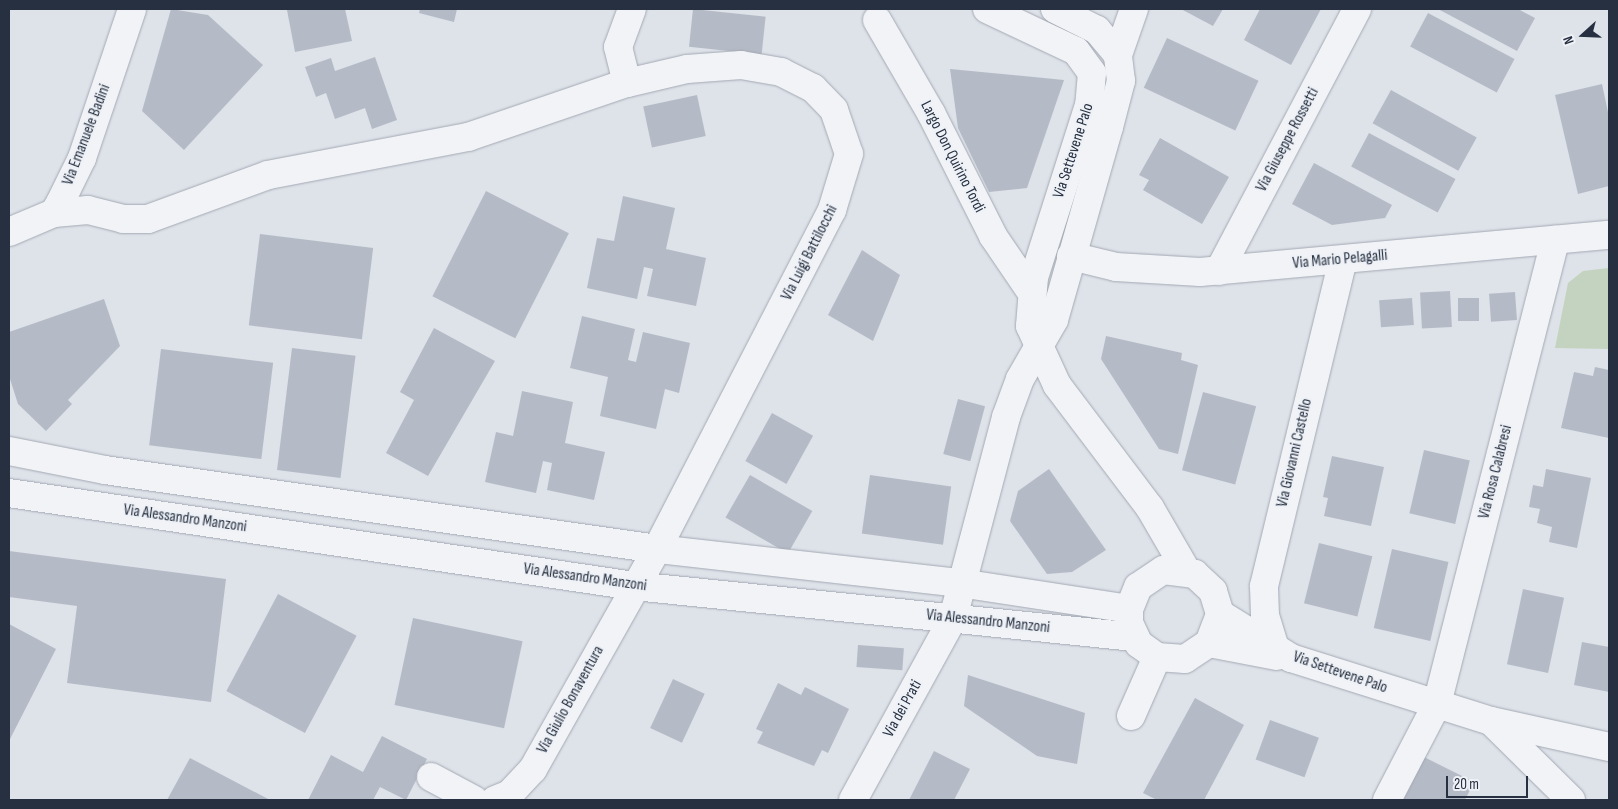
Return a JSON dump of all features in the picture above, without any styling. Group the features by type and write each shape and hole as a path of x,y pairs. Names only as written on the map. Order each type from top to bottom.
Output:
{"street":[{"name":"Via Emanuele Badini","path":"54,213 82,158 132,9"},
{"path":"627,83 618,47 632,9"},
{"name":"Via Settevene Palo","path":"987,9 1076,51 1092,73 1090,105 1031,292 1030,326 1038,350 1071,407 1156,517 1174,570"},
{"path":"1055,9 1097,30 1118,55"},
{"path":"1118,55 1134,9"},
{"name":"Via Giuseppe Rossetti","path":"1219,271 1357,9"},
{"name":"Largo Don Quirino Tordi","path":"876,20 931,113 993,236 1031,292"},
{"name":"Via Settevene Palo","path":"1038,350 1054,320 1121,80 1118,55"},
{"name":"Via Luigi Battilocchi","path":"54,213 88,210 123,219 148,219 268,175 468,137 627,83 711,66 781,72 805,82 828,102 849,154 832,210 657,549 634,586"},
{"path":"9,232 54,213"},
{"name":"Via Mario Pelagalli","path":"1071,256 1146,270 1219,271 1609,235"},
{"name":"Via Rosa Calabresi","path":"1387,800 1436,704 1555,240"},
{"name":"Via Giovanni Castello","path":"1283,653 1265,616 1264,586 1343,260"},
{"name":"Via dei Prati","path":"853,800 953,618 960,583 1010,403 1038,350"},
{"name":"Via Alessandro Manzoni","path":"9,452 105,470 657,549 960,583 1129,609"},
{"name":"Via Alessandro Manzoni","path":"9,493 634,586 1134,637"},
{"path":"1174,570 1208,584 1220,614 1209,643 1184,659 1157,656 1134,637 1129,609 1138,587 1174,570"},
{"name":"Via Giulio Bonaventura","path":"495,800 510,794 533,769 634,586"},
{"name":"Via Settevene Palo","path":"1220,614 1283,653 1490,721 1609,747"},
{"path":"1209,643 1283,653"},
{"path":"1131,716 1157,656"},
{"path":"1490,721 1571,800"},
{"path":"431,777 474,800"}],"green space":[{"path":"1609,268 1609,349 1555,348 1568,283 1583,271"}],"building":[{"path":"171,9 208,15 263,65 184,150 142,111"},
{"path":"345,9 352,41 295,52 287,10"},
{"path":"420,9 457,9 454,22 419,13"},
{"path":"693,9 766,17 762,54 689,47"},
{"path":"1181,9 1223,9 1213,26"},
{"path":"1260,9 1321,9 1291,65 1244,40"},
{"path":"1438,9 1518,9 1535,18 1517,51"},
{"path":"1428,13 1515,59 1497,93 1410,47"},
{"path":"1167,38 1259,81 1235,131 1144,88"},
{"path":"375,57 397,120 372,129 365,108 335,119 326,93 316,97 305,67 331,58 335,71"},
{"path":"950,69 1064,80 1027,188 989,192 958,128"},
{"path":"1602,84 1609,117 1609,186 1578,194 1555,95"},
{"path":"1391,90 1477,138 1458,171 1373,123"},
{"path":"697,95 706,136 652,148 643,106"},
{"path":"1369,133 1456,179 1438,213 1351,167"},
{"path":"1160,138 1229,177 1202,224 1143,190 1149,180 1139,175"},
{"path":"1314,163 1392,205 1385,218 1332,225 1292,204"},
{"path":"486,191 569,233 515,338 432,296"},
{"path":"623,196 675,208 666,249 706,258 696,306 647,296 653,269 644,267 637,299 587,288 597,238 614,241"},
{"path":"260,234 373,248 362,339 249,325"},
{"path":"862,250 900,275 873,341 828,315"},
{"path":"1450,291 1452,327 1422,329 1420,293"},
{"path":"1515,292 1517,320 1491,322 1489,294"},
{"path":"1412,298 1414,325 1381,327 1379,300"},
{"path":"1458,298 1479,298 1479,321 1458,321"},
{"path":"104,299 120,346 68,400 72,404 46,431 18,404 9,376 9,332"},
{"path":"582,316 635,329 628,360 636,362 643,332 690,343 679,393 665,389 656,429 600,416 608,377 570,368"},
{"path":"434,328 495,361 428,476 386,453 414,400 400,392"},
{"path":"1106,336 1182,353 1181,360 1198,365 1178,454 1159,449 1101,359"},
{"path":"292,348 356,356 341,478 277,470"},
{"path":"161,349 273,363 261,459 149,445"},
{"path":"1595,367 1609,370 1609,438 1561,428 1574,372 1593,376"},
{"path":"522,391 573,402 565,443 605,452 594,500 547,490 552,463 543,461 536,493 485,482 496,432 513,436"},
{"path":"1203,392 1256,406 1235,484 1182,470"},
{"path":"958,399 985,406 970,461 943,454"},
{"path":"772,413 813,436 786,484 745,461"},
{"path":"1424,450 1470,461 1455,524 1409,513"},
{"path":"1332,456 1384,467 1371,526 1324,516 1328,498 1323,497"},
{"path":"1049,469 1106,550 1072,572 1047,574 1010,521 1018,491"},
{"path":"1546,469 1591,478 1577,548 1549,542 1552,527 1537,523 1540,509 1529,507 1533,485 1543,487"},
{"path":"750,475 812,511 788,553 726,517"},
{"path":"870,475 951,486 943,545 862,533"},
{"path":"1319,543 1372,556 1357,616 1304,603"},
{"path":"1392,549 1449,562 1430,641 1374,628"},
{"path":"9,551 226,579 211,702 67,683 77,606 9,597"},
{"path":"1523,589 1564,598 1548,673 1507,664"},
{"path":"278,594 357,636 305,733 226,691"},
{"path":"413,618 523,641 504,728 394,705"},
{"path":"9,624 56,649 9,741"},
{"path":"1582,642 1609,647 1609,692 1574,685"},
{"path":"858,645 904,648 902,670 856,667"},
{"path":"968,675 1085,713 1077,764 1037,756 964,706"},
{"path":"673,679 705,694 682,743 650,728"},
{"path":"778,683 801,695 805,687 849,709 828,753 822,750 814,766 757,743 763,732 756,729"},
{"path":"1195,698 1244,725 1204,800 1157,800 1143,793"},
{"path":"1270,720 1319,738 1304,777 1256,759"},
{"path":"382,736 427,759 406,800 380,787 373,800 308,800 331,755 363,772"},
{"path":"934,751 970,769 954,800 909,800"},
{"path":"1424,757 1474,782 1465,800 1403,800"},
{"path":"190,758 270,800 167,800"}]}
